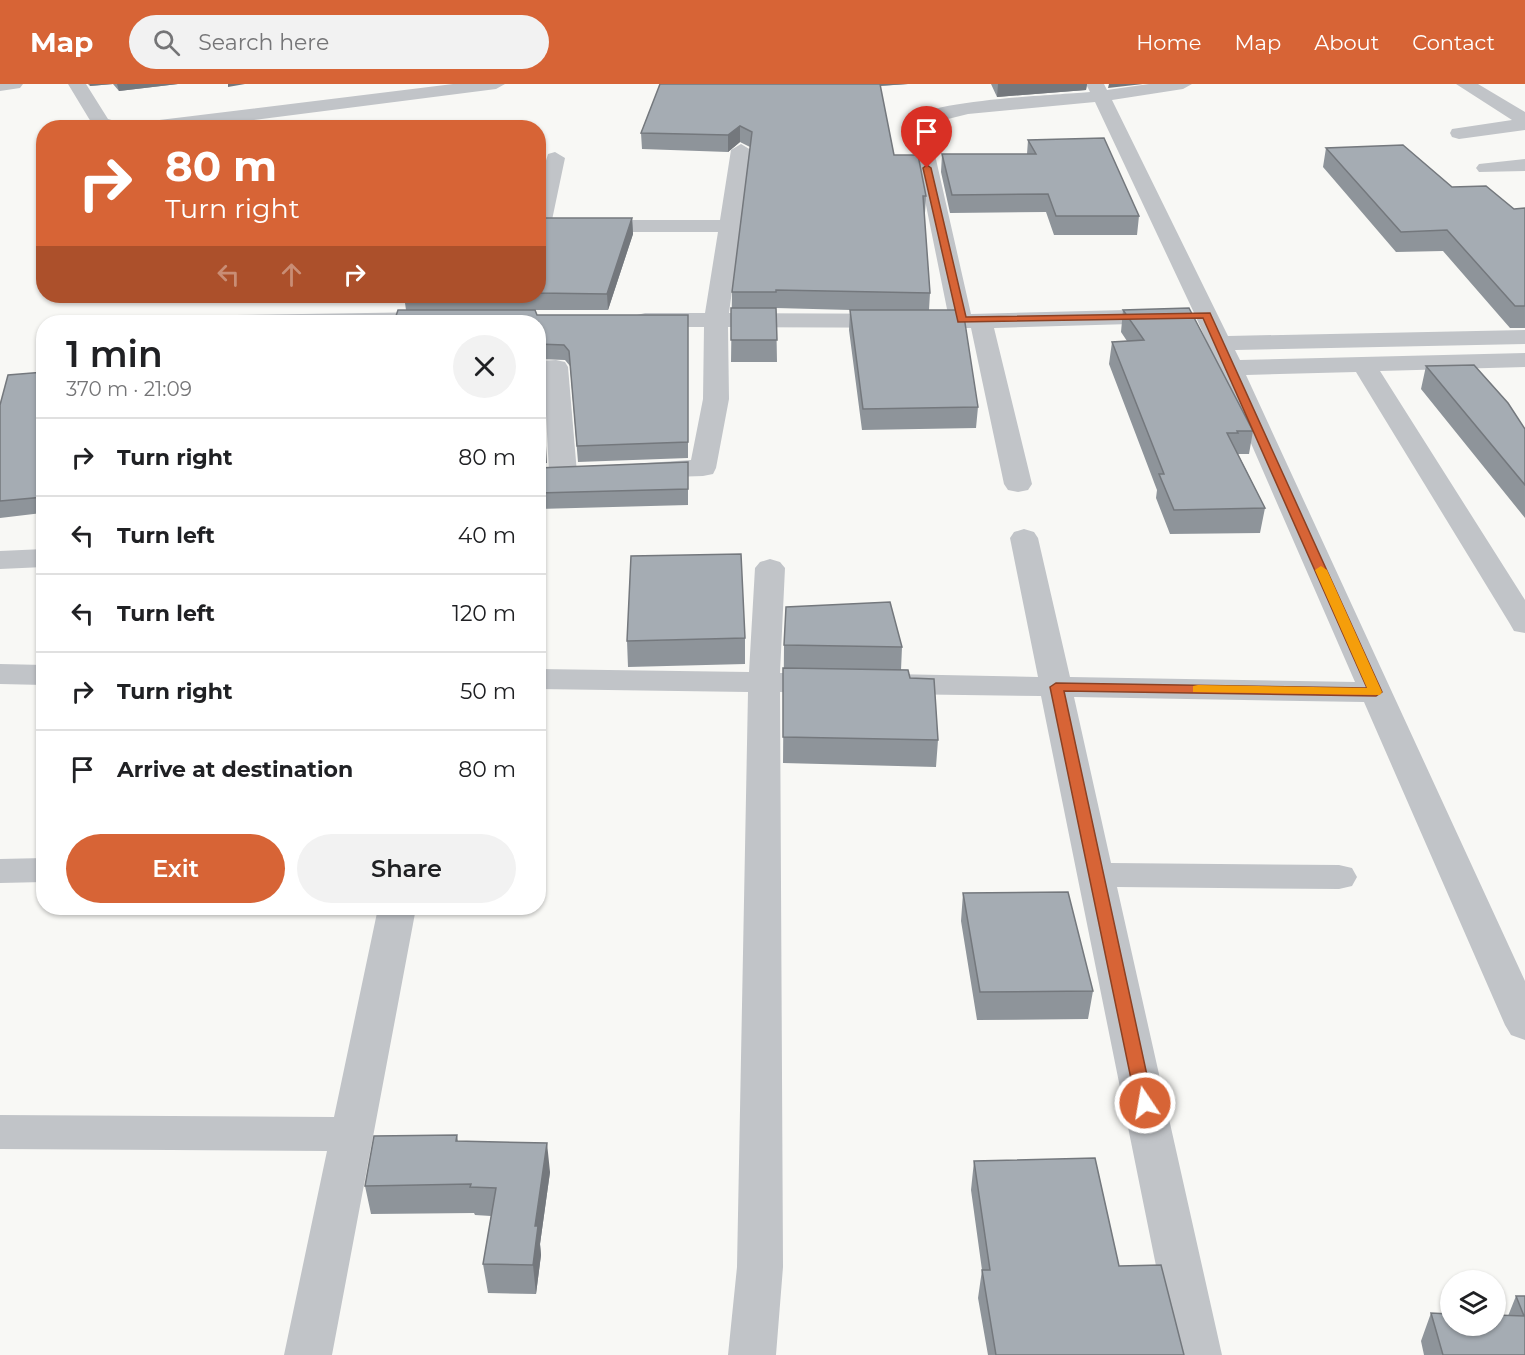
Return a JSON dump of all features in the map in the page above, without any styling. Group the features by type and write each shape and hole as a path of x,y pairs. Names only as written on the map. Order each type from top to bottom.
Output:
{"street":[{"path":"0,86 14,84"},
{"path":"77,84 99,120"},
{"path":"207,120 496,84"},
{"path":"1018,484 918,121 936,114 968,109 1098,91 1183,84"},
{"path":"1465,84 1525,122"},
{"path":"1098,91 1207,315 1525,1025"},
{"path":"1459,133 1525,122"},
{"path":"622,471 703,468 716,399 716,320 728,226 741,150"},
{"path":"546,196 555,158"},
{"path":"1486,168 1525,165"},
{"path":"546,226 728,226"},
{"path":"623,320 971,320 1207,315"},
{"path":"1225,356 1525,337"},
{"path":"1225,356 1363,364 1521,365"},
{"path":"1363,364 1525,624"},
{"path":"546,368 556,367 549,420 563,473"},
{"path":"1024,538 1198,1355"},
{"path":"0,560 36,558"},
{"path":"752,1355 759,1268 764,681 770,568"},
{"path":"0,674 36,675"},
{"path":"546,679 1376,692"},
{"path":"0,871 36,870"},
{"path":"1096,874 1339,877"},
{"path":"308,1355 354,1134 396,915"},
{"path":"0,1132 354,1134"}],"building":[{"path":"660,84 880,84 894,155 918,155 926,196 923,196 930,293 776,290 776,292 732,292 752,132 740,126 728,135 641,133"},
{"path":"1104,138 1139,216 1056,216 1048,194 952,195 942,154 1036,154 1028,140"},
{"path":"1403,145 1452,187 1486,186 1514,209 1525,208 1525,306 1515,306 1447,230 1401,232 1326,148"},
{"path":"546,218 632,218 607,294 546,293"},
{"path":"731,308 776,308 777,340 731,340"},
{"path":"1189,308 1253,431 1227,433 1265,508 1174,510 1159,474 1164,474 1112,342 1144,340 1123,310"},
{"path":"398,310 535,310 537,315 396,315"},
{"path":"850,310 963,310 978,407 863,409"},
{"path":"546,315 688,315 688,442 577,446 569,351 564,345 546,344"},
{"path":"1474,365 1508,403 1525,429 1525,485 1426,366"},
{"path":"36,373 36,498 0,501 0,405 8,375"},
{"path":"688,462 688,489 546,493 546,468"},
{"path":"741,554 745,638 627,641 631,556"},
{"path":"890,602 902,647 784,645 786,607"},
{"path":"783,668 908,670 910,678 934,679 938,740 783,737"},
{"path":"1068,892 1093,991 980,992 963,893"},
{"path":"457,1135 456,1141 547,1143 535,1226 538,1226 533,1265 483,1264 496,1188 470,1187 471,1184 365,1186 374,1136"},
{"path":"1095,1158 1119,1266 1161,1265 1184,1355 996,1355 982,1270 990,1270 974,1161"},
{"path":"1516,1296 1525,1296 1525,1355 1443,1355 1431,1313 1440,1313 1440,1336 1506,1336 1506,1315 1524,1316"}],"slow traffic":[{"path":"1198,689 1376,692 1321,570"}],"route":[{"path":"927,168 962,320 1207,315 1376,692 1056,687 1145,1103"}]}
